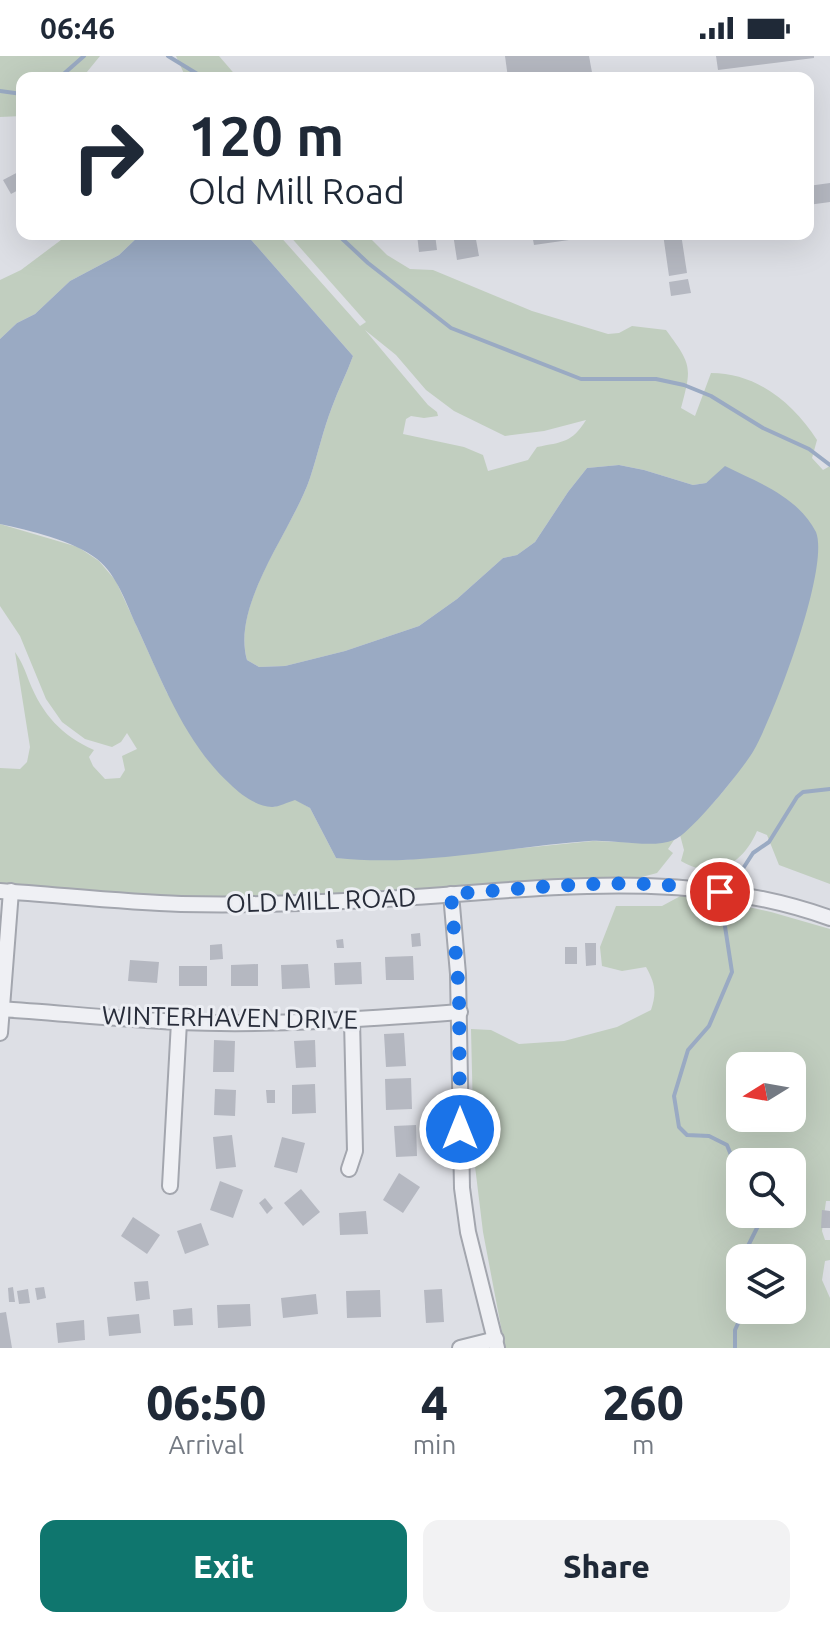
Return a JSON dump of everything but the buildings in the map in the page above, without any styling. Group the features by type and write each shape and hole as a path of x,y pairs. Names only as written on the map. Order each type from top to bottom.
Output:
{"street":[{"name":"OLD MILL ROAD","path":"6,891 139,902 221,904 348,901 612,884 698,887 764,900 830,918"},
{"path":"0,1033 6,891"},
{"path":"451,894 460,1012 462,1188 474,1256 496,1344 460,1348"},
{"name":"WINTERHAVEN DRIVE","path":"1,1009 179,1022 352,1020 460,1012"},
{"path":"349,1169 355,1151 352,1020"},
{"path":"170,1186 179,1022"}],"green space":[{"path":"0,56 100,56 87,72 16,72 16,116 0,117"},
{"path":"176,56 219,56 233,72 183,72"},
{"path":"61,240 135,240 119,255 70,281 35,314 17,323 0,339 0,280 21,270"},
{"path":"251,240 283,240 360,326 366,322 293,240 372,240 387,255 410,269 433,270 532,311 608,334 619,333 632,326 666,330 681,351 687,367 681,408 695,416 711,373 728,374 758,384 797,414 817,440 812,458 823,470 830,466 830,884 779,865 767,835 757,831 744,852 726,866 705,869 681,861 684,850 680,835 709,808 732,780 753,749 770,713 717,474 706,483 693,485 619,465 587,468 535,542 517,555 503,558 457,599 419,626 345,651 285,666 259,667 247,660 244,638 255,591 310,478 329,416 353,356","holes":["365,330 396,355 426,390 454,411 505,436 544,431 586,420 571,437 537,447 528,460 488,471 483,455 464,447 403,434 406,419 411,416 438,416 437,412"]},
{"path":"0,524 78,547 99,561 116,581 167,693 274,807 295,799 310,808 336,858 404,860 593,841 648,843 674,840 668,849 673,853 657,873 638,878 578,878 300,896 164,896 0,884 0,768 20,769 27,762 30,747 15,652 47,714 72,738 94,750 89,757 105,779 120,778 125,770 122,756 137,749 127,733 121,742 112,747 85,739 62,722 46,699 20,636 0,606"},
{"path":"686,893 830,929 830,1201 826,1201 822,1231 825,1240 830,1240 830,1260 825,1261 822,1280 830,1298 830,1348 505,1348 483,1232 474,1158 471,1029 491,1030 519,1044 564,1041 617,1027 651,1010 654,988 646,967 622,971 602,966 600,947 616,906 662,906"}],"water":[{"path":"135,240 251,240 353,356 329,416 310,478 255,592 248,615 244,638 247,660 259,667 285,666 345,651 419,626 457,599 503,558 517,555 535,542 587,468 619,465 693,485 706,483 725,466 764,485 799,509 816,532 818,550 808,608 798,641 754,750 704,814 682,835 665,843 589,841 431,858 368,860 336,858 310,808 295,800 272,807 255,802 239,792 214,768 187,731 121,591 104,566 87,553 64,542 0,524 0,339 17,323 35,314 70,281 119,255"}],"waterway":[{"path":"66,72 84,56"},
{"path":"168,56 194,72"},
{"path":"0,91 16,93"},
{"path":"343,240 451,328 581,379 656,379 684,385 711,396 763,428 809,449 830,465"},
{"path":"732,890 753,853 769,842 797,797 803,792 830,789"},
{"path":"728,1148 709,1136 687,1135 679,1127 674,1096 688,1050 709,1026 732,972 724,920 730,898"},
{"path":"749,1244 757,1228"},
{"path":"735,1348 738,1324"}],"route":[{"path":"460,1129 459,993 451,894 639,884 698,887 720,892"}]}
